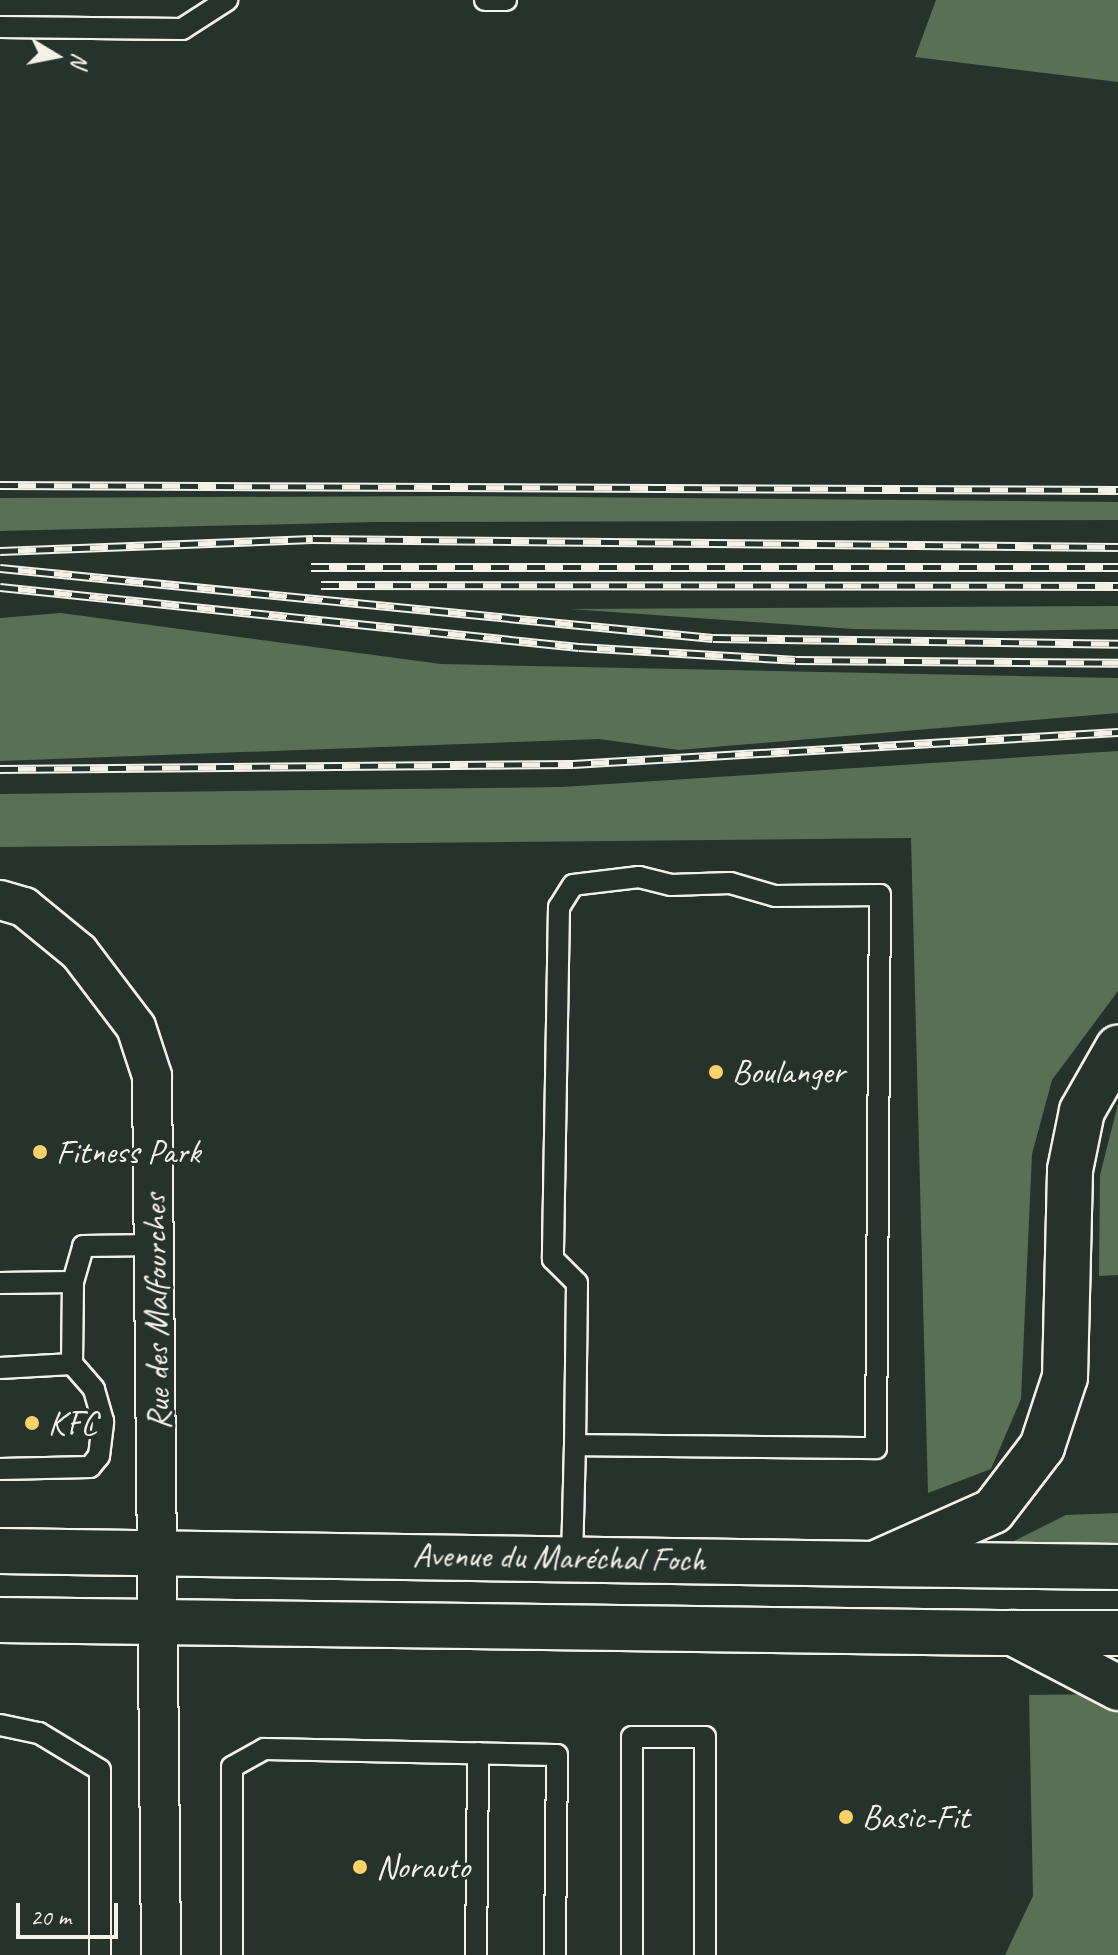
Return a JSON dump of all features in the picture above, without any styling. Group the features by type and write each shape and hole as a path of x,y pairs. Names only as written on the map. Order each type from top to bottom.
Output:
{"main road":[{"path":"874,1564 993,1511 1042,1447 1065,1377 1070,1170 1082,1111 1118,1048"},
{"name":"Avenue du Maréchal Foch","path":"0,1551 1118,1567"},
{"path":"0,1620 1118,1633"},
{"path":"1013,1633 1118,1688"}],"street":[{"name":"Rue des Malfourches","path":"0,900 24,907 79,952 143,1043 152,1076 161,1955"}],"lane":[{"path":"0,27 182,29 227,0"},
{"path":"485,0 506,0"},
{"path":"572,1559 577,1283 553,1259 559,907 573,885 639,877 671,885 730,883 775,896 880,895 876,1448 575,1445"},
{"path":"0,1469 90,1467 99,1456 103,1421 94,1389 72,1364 73,1282 83,1246 155,1245"},
{"path":"0,1283 73,1282"},
{"path":"0,1368 72,1364"},
{"path":"0,1725 39,1733 100,1770 100,1955"},
{"path":"632,1955 632,1737 705,1737 705,1955"},
{"path":"232,1955 232,1767 264,1749 557,1755 555,1955"},
{"path":"476,1955 478,1753"}],"green space":[{"path":"936,0 1118,0 1118,82 915,57"},
{"path":"455,496 1118,502 1118,520 375,522 0,531 0,498"},
{"path":"1118,606 1118,629 1004,631 853,629 570,609"},
{"path":"61,613 441,664 1118,678 1118,713 679,750 599,739 0,761 0,618"},
{"path":"1118,751 1118,991 1052,1080 1032,1154 1021,1399 991,1469 928,1493 911,838 0,847 0,794 562,787"},
{"path":"1118,1104 1118,1275 1099,1276 1100,1175"},
{"path":"1118,1513 1118,1545 1008,1544 1066,1515"},
{"path":"1108,1694 1118,1713 1118,1955 1005,1955 1033,1896 1029,1695"}],"railway":[{"path":"0,485 1118,490"},
{"path":"0,551 313,539 1118,547"},
{"path":"311,567 1118,567"},
{"path":"0,568 713,638 1118,644"},
{"path":"321,585 1118,586"},
{"path":"0,587 579,647 796,660 1118,663"},
{"path":"0,769 573,764 1118,732"}],"place":[{"name":"Boulanger","path":"716,1072"},
{"name":"Fitness Park","path":"40,1152"},
{"name":"KFC","path":"32,1423"},
{"name":"Basic-Fit","path":"846,1817"},
{"name":"Norauto","path":"360,1867"}]}
